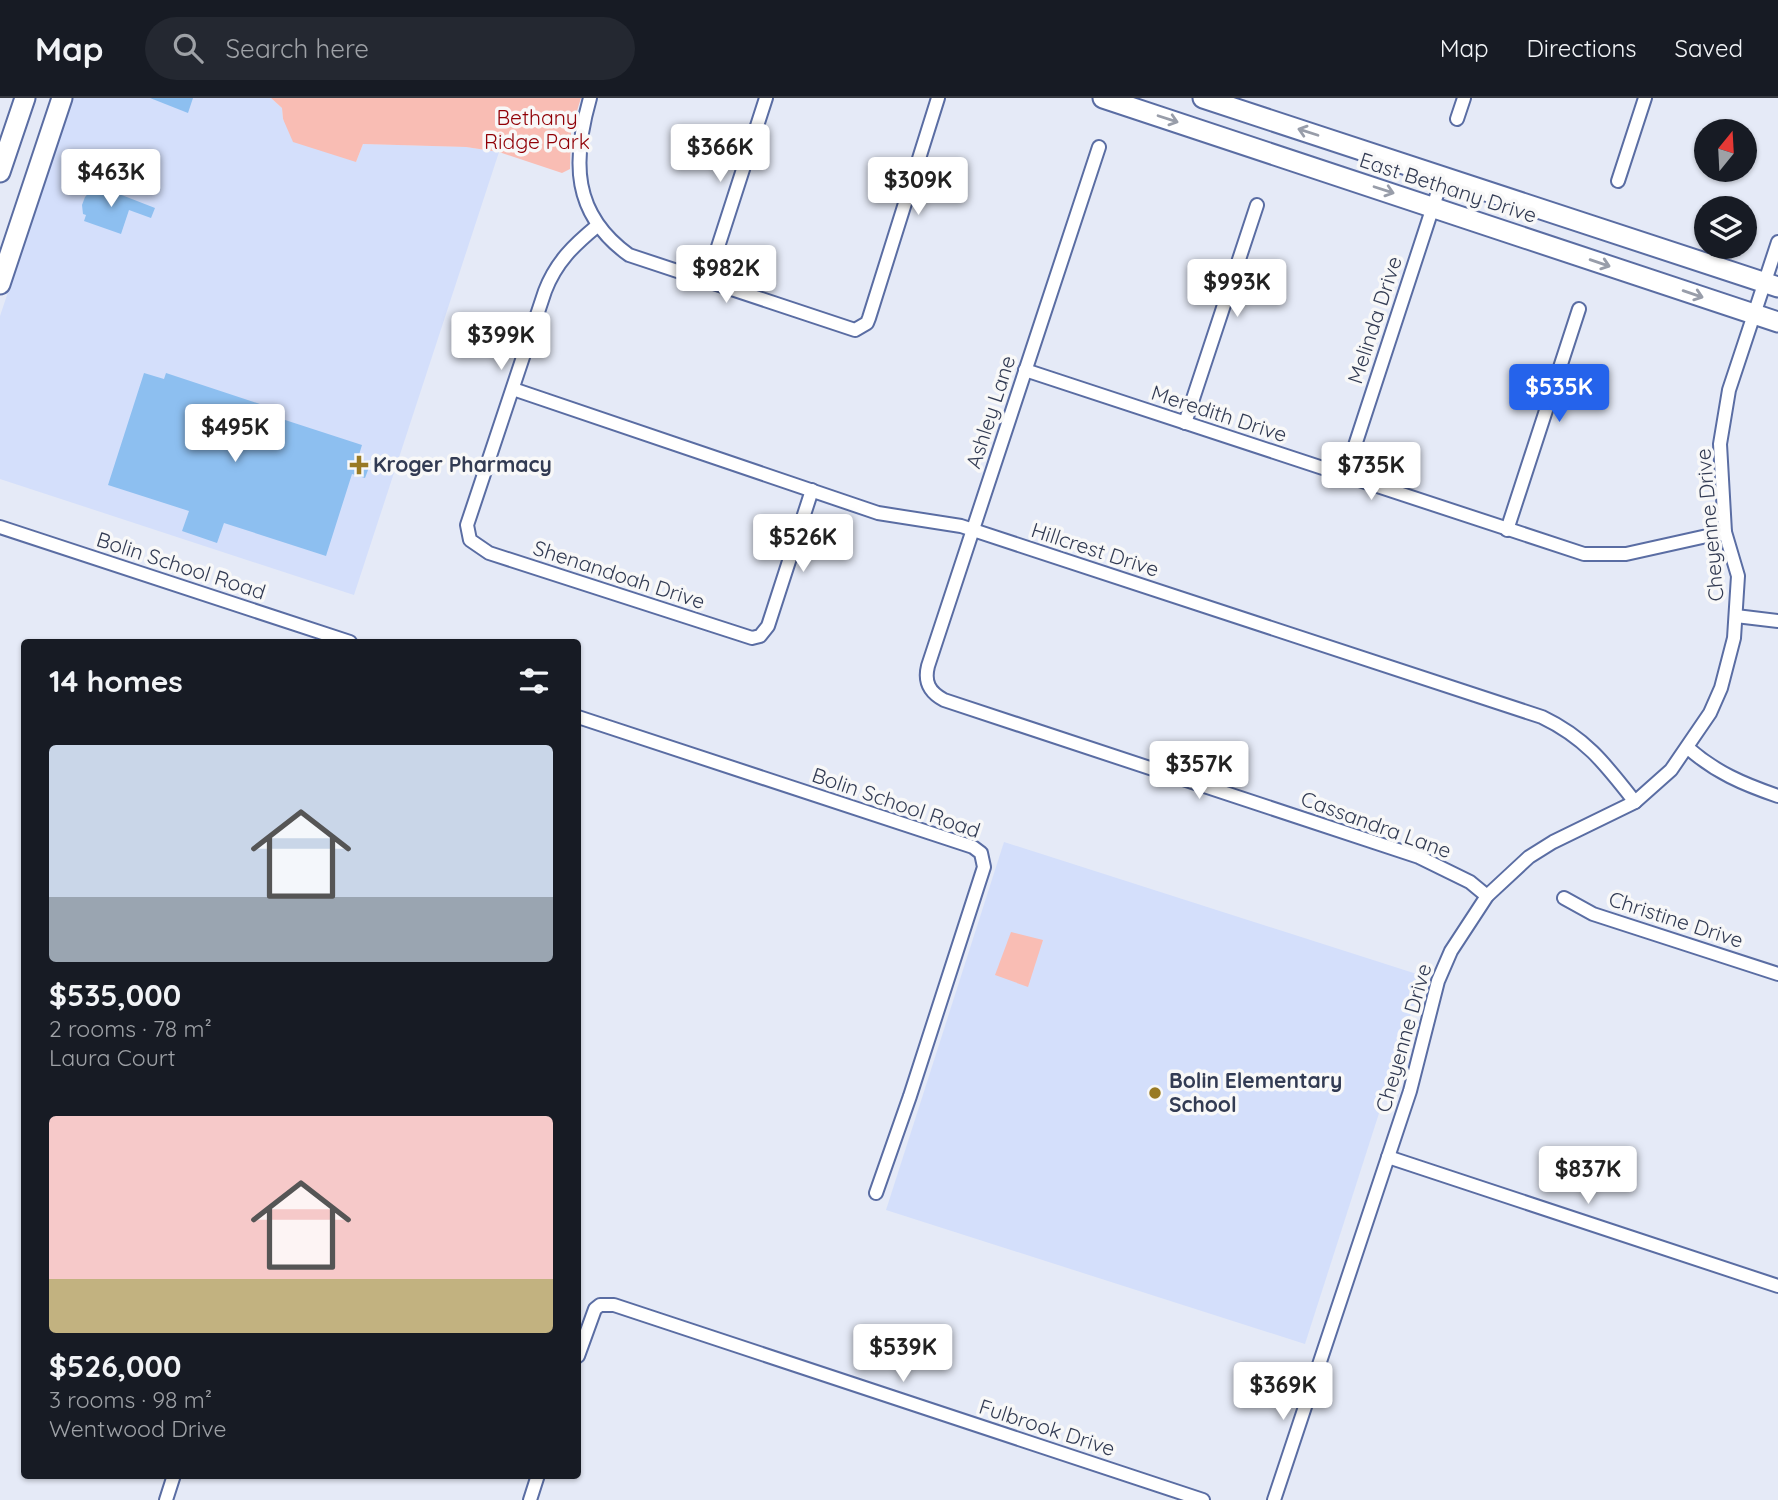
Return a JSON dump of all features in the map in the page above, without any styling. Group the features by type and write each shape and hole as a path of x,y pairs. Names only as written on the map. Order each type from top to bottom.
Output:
{"main road":[{"path":"0,172 26,98"},
{"path":"0,284 62,98"},
{"name":"East Bethany Drive","path":"1103,98 1778,323"},
{"name":"East Bethany Drive","path":"1203,98 1771,284"},
{"path":"19,118 51,129"}],"street":[{"path":"590,98 578,159 589,209 597,226 611,242 629,256 842,328 855,330 867,323 938,98"},
{"path":"708,281 766,98"},
{"path":"1457,119 1464,98"},
{"path":"1618,181 1645,98"},
{"name":"Ashley Lane","path":"931,690 926,682 928,666 1099,146"},
{"name":"Melinda Drive","path":"1345,476 1443,176"},
{"path":"1185,423 1257,205"},
{"path":"513,389 549,279 571,247 597,226"},
{"name":"Cheyenne Drive","path":"1274,1500 1421,1055 1434,991 1451,951 1487,896 1512,872 1541,850 1635,802 1671,770 1688,748 1721,688 1731,655 1738,576 1726,532 1720,444 1729,390 1755,314 1771,284 1778,242"},
{"path":"1507,530 1579,309"},
{"name":"Meredith Drive","path":"1025,370 1563,548 1604,555 1626,554 1726,532"},
{"name":"Hillcrest Drive","path":"513,389 878,513 921,518 972,530 1542,717 1580,739 1601,758 1635,802"},
{"name":"Shenandoah Drive","path":"513,389 467,525 470,541 489,553 752,638 760,636 768,626 813,490"},
{"name":"Bolin School Road","path":"0,527 342,639"},
{"path":"1736,616 1778,621"},
{"name":"Cassandra Lane","path":"931,690 944,699 1419,857 1470,882 1487,896"},
{"name":"Bolin School Road","path":"581,718 973,847 981,853 984,867 876,1193"},
{"path":"1688,748 1725,776 1778,796"},
{"name":"Christine Drive","path":"1563,898 1593,914 1778,974"},
{"path":"1388,1157 1778,1286"},
{"name":"Fulbrook Drive","path":"581,1347 592,1314 600,1305 627,1310 1203,1500"},
{"path":"166,1500 173,1479"},
{"path":"530,1500 537,1479"}],"shaded area":[{"path":"73,98 271,98 282,108 283,120 356,162 363,144 466,147 499,152 354,595 0,479 0,316"},
{"name":"Bolin Elementary School","path":"1004,842 1423,976 1305,1344 886,1210"}],"green space":[{"name":"Bethany Ridge Park","path":"271,98 581,98 571,130 570,169 562,173 499,152 466,147 363,144 356,162 293,142 283,119 282,108"},
{"path":"1011,932 1043,940 1028,987 995,975"}],"building":[{"path":"150,98 193,98 188,113"},
{"path":"96,185 155,208 151,218 129,210 121,234 84,221 86,215 83,214 82,205 85,197"},
{"path":"144,373 164,379 166,373 284,412 282,419 362,445 358,458 371,462 365,478 352,474 326,556 224,523 217,543 182,531 189,511 108,485"}],"place":[{"name":"Kroger Pharmacy","path":"359,465"},
{"name":"Bolin Elementary School","path":"1155,1093"}]}
